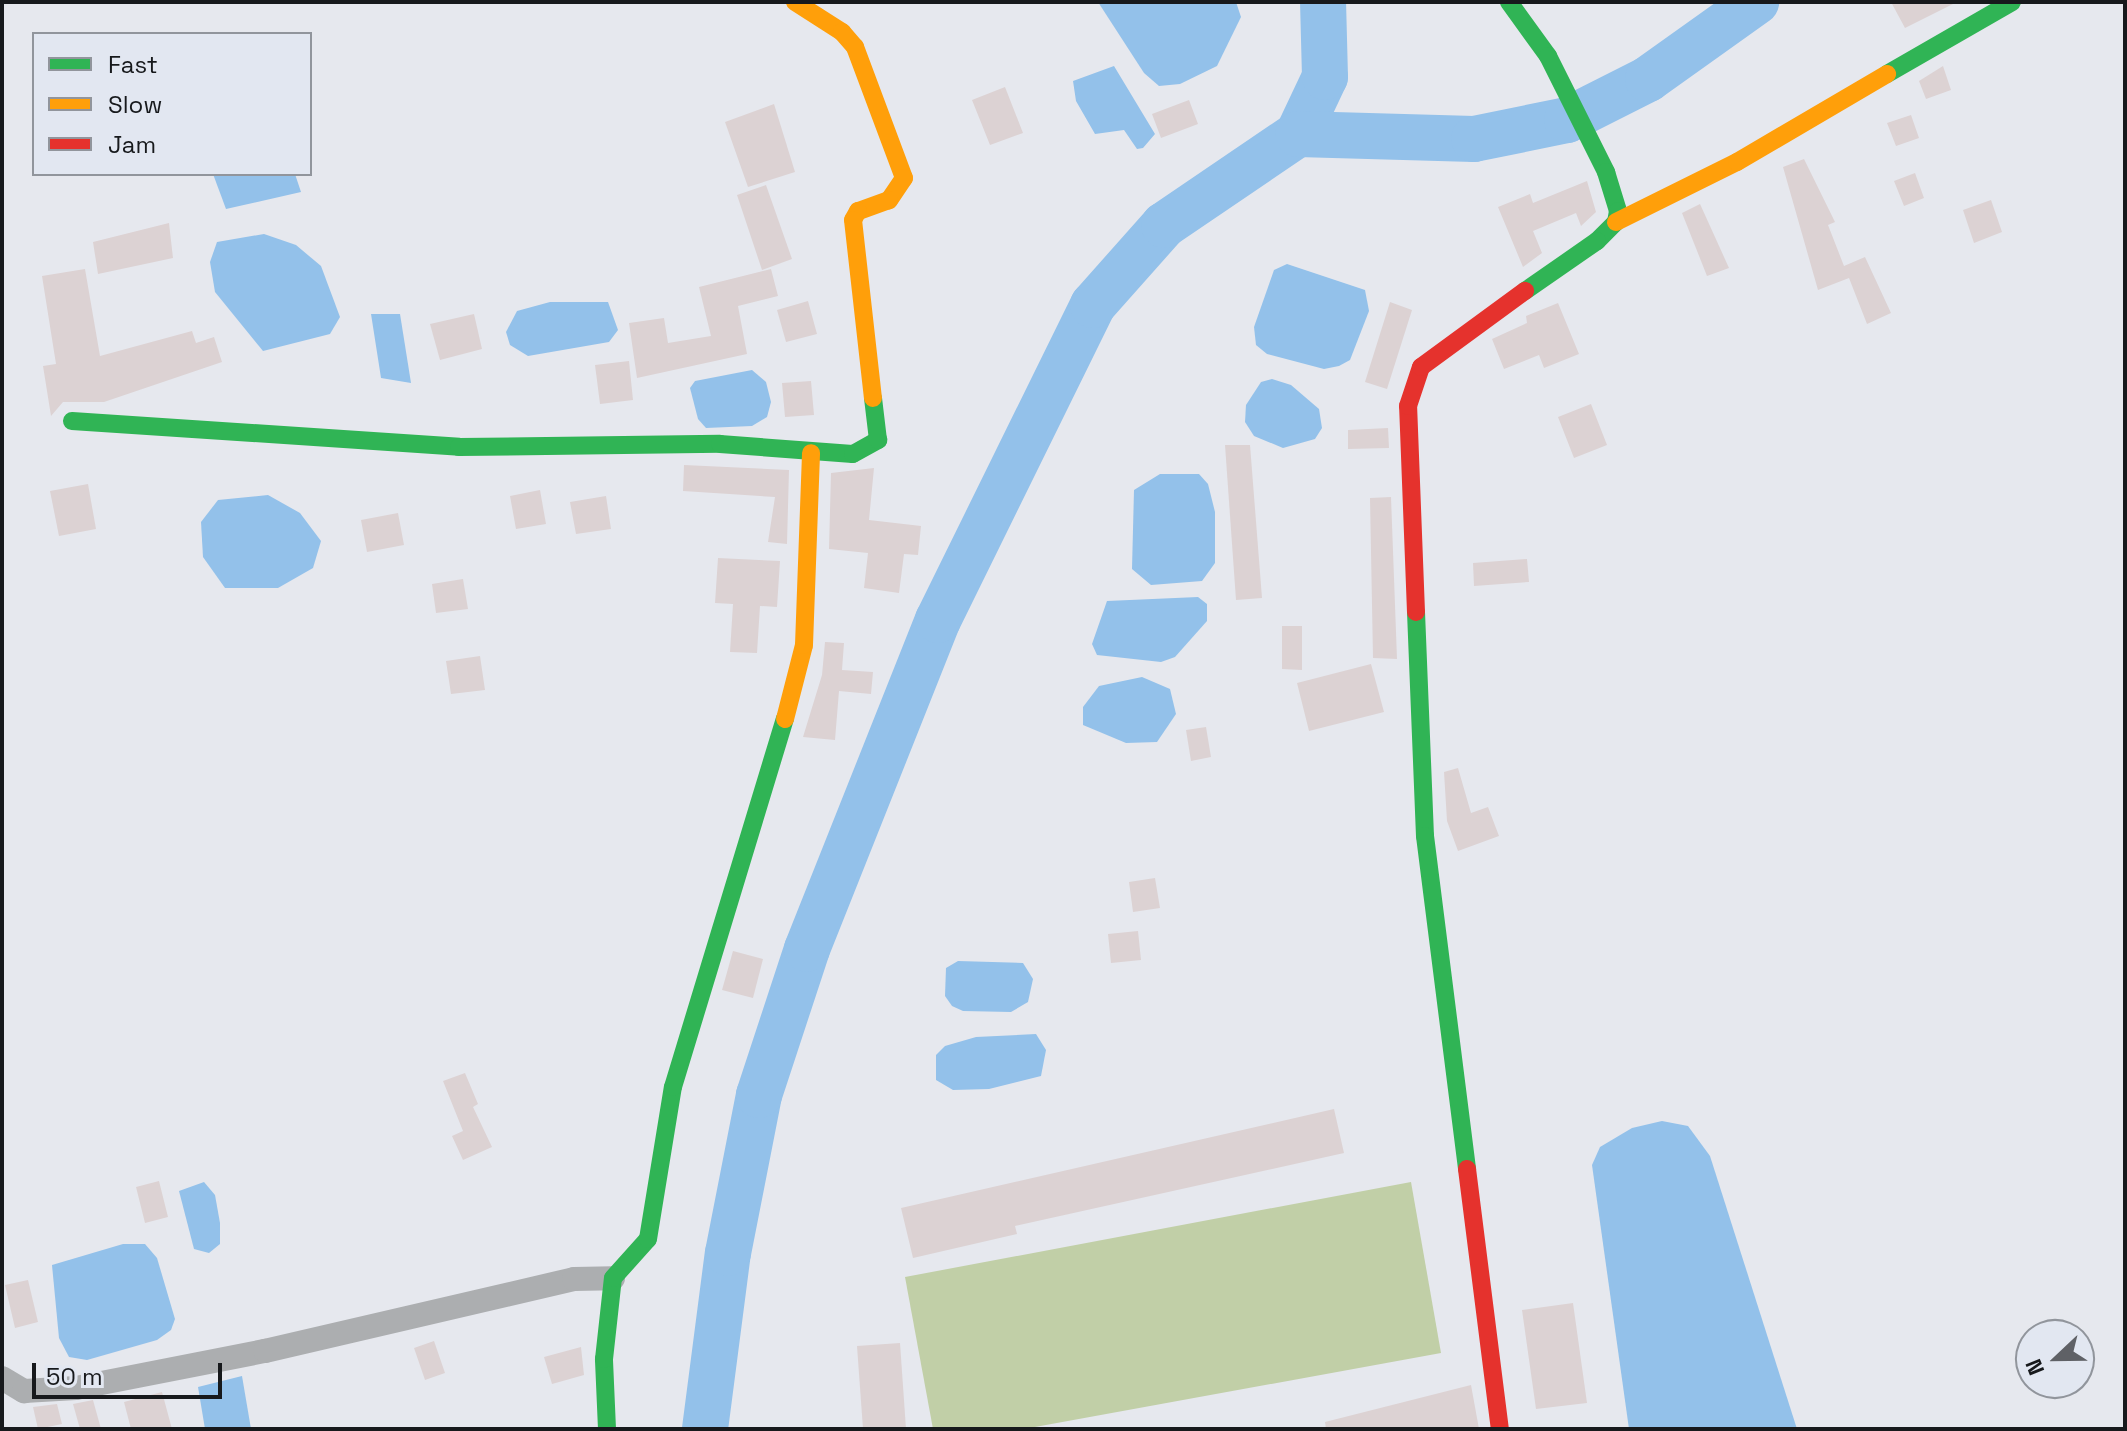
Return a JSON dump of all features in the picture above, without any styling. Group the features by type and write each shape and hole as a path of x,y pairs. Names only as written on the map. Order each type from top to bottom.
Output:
{"street":[{"path":"72,421 459,447 720,444 853,454 878,440 852,232 858,211 889,200 904,178 855,47 842,32 795,2"},
{"path":"1509,2 1548,56 1606,172 1616,193 1616,222"},
{"path":"1500,1429 1425,836 1408,406 1421,367 1435,353 1513,302 1616,222 1737,162 2012,2"},
{"path":"607,1429 604,1359 613,1278 648,1239 673,1087 716,933 769,785 804,645 811,453"},
{"path":"2,1378 24,1391 76,1388 265,1351 574,1279 613,1278"}],"green space":[{"path":"1411,1182 1441,1353 1024,1429 933,1429 905,1277"}],"water":[{"path":"1098,2 1236,2 1241,17 1217,66 1180,84 1159,86 1144,73"},
{"path":"1114,66 1155,134 1143,148 1137,149 1124,130 1095,134 1076,101 1073,81"},
{"path":"214,176 296,176 301,192 226,209"},
{"path":"264,234 296,245 321,266 340,317 330,334 263,351 215,292 210,262 217,242"},
{"path":"1287,264 1365,290 1369,311 1350,360 1324,369 1267,354 1256,345 1254,327 1274,270"},
{"path":"550,302 608,302 618,330 609,342 528,356 510,345 506,332 517,311"},
{"path":"371,314 400,314 411,383 381,378"},
{"path":"752,370 766,382 771,402 767,417 752,426 706,428 698,419 690,388 695,381"},
{"path":"1272,379 1291,385 1319,409 1322,428 1315,439 1283,448 1254,436 1245,422 1246,405 1261,382"},
{"path":"1160,474 1199,474 1208,484 1215,512 1215,563 1202,581 1151,585 1132,569 1134,490"},
{"path":"268,495 300,513 321,541 313,568 278,588 225,588 203,557 201,522 218,500"},
{"path":"1198,597 1207,604 1207,621 1175,657 1161,662 1097,655 1092,644 1107,601"},
{"path":"1142,677 1170,689 1176,714 1157,742 1126,743 1083,725 1083,707 1099,686"},
{"path":"958,961 1023,963 1033,979 1028,1002 1011,1012 963,1011 952,1006 945,996 946,968"},
{"path":"1036,1034 1046,1050 1041,1076 989,1089 953,1090 936,1080 936,1055 945,1046 976,1037"},
{"path":"1662,1121 1688,1126 1710,1156 1797,1429 1629,1429 1592,1165 1600,1147 1632,1128"},
{"path":"204,1182 215,1195 220,1223 220,1244 209,1253 194,1249 179,1191"},
{"path":"123,1244 145,1244 157,1258 175,1319 171,1330 157,1340 87,1360 69,1357 59,1338 52,1265"},
{"path":"242,1376 251,1429 205,1429 198,1387"}],"building":[{"path":"1891,2 1957,2 1905,28"},
{"path":"1943,66 1951,90 1926,99 1919,81"},
{"path":"1005,87 1023,133 990,145 972,100"},
{"path":"1189,100 1198,124 1161,138 1152,114"},
{"path":"774,104 795,172 748,187 725,122"},
{"path":"1911,115 1919,138 1896,146 1887,123"},
{"path":"1804,159 1835,222 1828,225 1844,266 1865,257 1891,313 1867,324 1849,278 1818,290 1783,167"},
{"path":"1915,173 1924,198 1904,206 1894,181"},
{"path":"1587,181 1596,212 1581,226 1576,213 1533,231 1542,253 1523,267 1498,207 1530,194 1533,203"},
{"path":"766,185 792,259 762,270 737,195"},
{"path":"1991,200 2002,232 1974,243 1963,210"},
{"path":"1700,204 1729,268 1707,276 1682,213"},
{"path":"169,223 173,258 98,274 93,242"},
{"path":"85,269 100,356 192,331 196,343 214,337 222,362 104,402 63,402 51,416 43,366 56,364 42,276"},
{"path":"771,269 778,296 738,306 747,354 637,378 629,323 664,318 668,343 711,336 699,287"},
{"path":"808,301 817,334 786,342 777,310"},
{"path":"1390,302 1412,310 1387,389 1365,382"},
{"path":"1558,303 1579,354 1544,368 1539,355 1504,369 1492,339 1527,323 1526,316"},
{"path":"474,314 482,349 440,360 430,324"},
{"path":"629,361 633,400 600,404 595,365"},
{"path":"811,381 814,415 785,417 782,383"},
{"path":"1591,404 1607,445 1574,458 1558,417"},
{"path":"1388,428 1389,448 1348,449 1348,430"},
{"path":"1225,445 1250,445 1262,598 1236,600"},
{"path":"684,465 789,470 787,544 768,542 775,497 683,491"},
{"path":"874,468 869,520 921,526 918,555 904,554 899,593 864,588 868,553 829,549 831,473"},
{"path":"88,484 96,529 59,536 50,491"},
{"path":"540,490 546,524 516,529 510,496"},
{"path":"606,496 611,529 576,534 570,502"},
{"path":"1391,497 1397,659 1373,658 1370,498"},
{"path":"398,513 404,545 367,552 361,520"},
{"path":"718,558 780,561 777,607 760,606 757,653 730,652 733,604 715,603"},
{"path":"1527,559 1529,582 1474,586 1473,563"},
{"path":"463,579 468,609 436,613 432,584"},
{"path":"1282,626 1302,626 1302,670 1282,669"},
{"path":"825,642 844,643 842,670 873,672 871,694 839,691 835,740 803,737 822,675"},
{"path":"480,656 485,690 451,694 446,661"},
{"path":"1371,664 1384,712 1309,731 1297,683"},
{"path":"1206,727 1211,757 1191,761 1186,730"},
{"path":"1458,768 1471,813 1488,807 1499,836 1458,851 1447,821 1444,772"},
{"path":"1155,878 1160,908 1133,912 1129,882"},
{"path":"1138,931 1141,960 1111,963 1108,934"},
{"path":"733,951 763,959 753,998 722,990"},
{"path":"465,1073 478,1104 473,1107 492,1147 463,1160 452,1136 463,1131 443,1081"},
{"path":"1334,1109 1344,1153 1015,1226 1017,1234 913,1258 901,1208"},
{"path":"159,1181 168,1217 145,1223 136,1187"},
{"path":"28,1280 38,1322 15,1328 5,1285"},
{"path":"1573,1303 1587,1403 1536,1409 1522,1310"},
{"path":"434,1341 445,1373 425,1380 414,1348"},
{"path":"900,1343 906,1429 863,1429 857,1346"},
{"path":"581,1347 584,1375 552,1384 544,1357"},
{"path":"1471,1385 1479,1429 1326,1429 1325,1422"},
{"path":"162,1392 172,1429 131,1429 124,1402"},
{"path":"93,1400 101,1429 80,1429 73,1404"},
{"path":"57,1404 62,1424 38,1429 33,1407"}],"waterway":[{"path":"1298,134 1325,77 1323,2"},
{"path":"705,1429 728,1253 759,1095 807,949 938,620 1093,305 1164,225 1298,134 1474,139 1567,120 1648,79 1756,2"}],"traffic: fast":[{"path":"1509,2 1548,56 1606,172 1618,211 1616,222 1597,241 1525,291"},
{"path":"1887,74 2012,2"},
{"path":"72,421 459,447 720,444 853,454 878,440 873,398"},
{"path":"1416,612 1425,836 1467,1169"},
{"path":"607,1429 604,1359 613,1278 648,1239 673,1087 785,719"}],"traffic: slow":[{"path":"795,2 842,32 855,47 904,178 889,200 858,211 853,220 873,398"},
{"path":"1616,222 1737,162 1887,74"},
{"path":"785,719 804,645 811,453"}],"traffic: jam":[{"path":"1416,612 1408,406 1421,367 1525,291"},
{"path":"1467,1169 1500,1429"}]}
